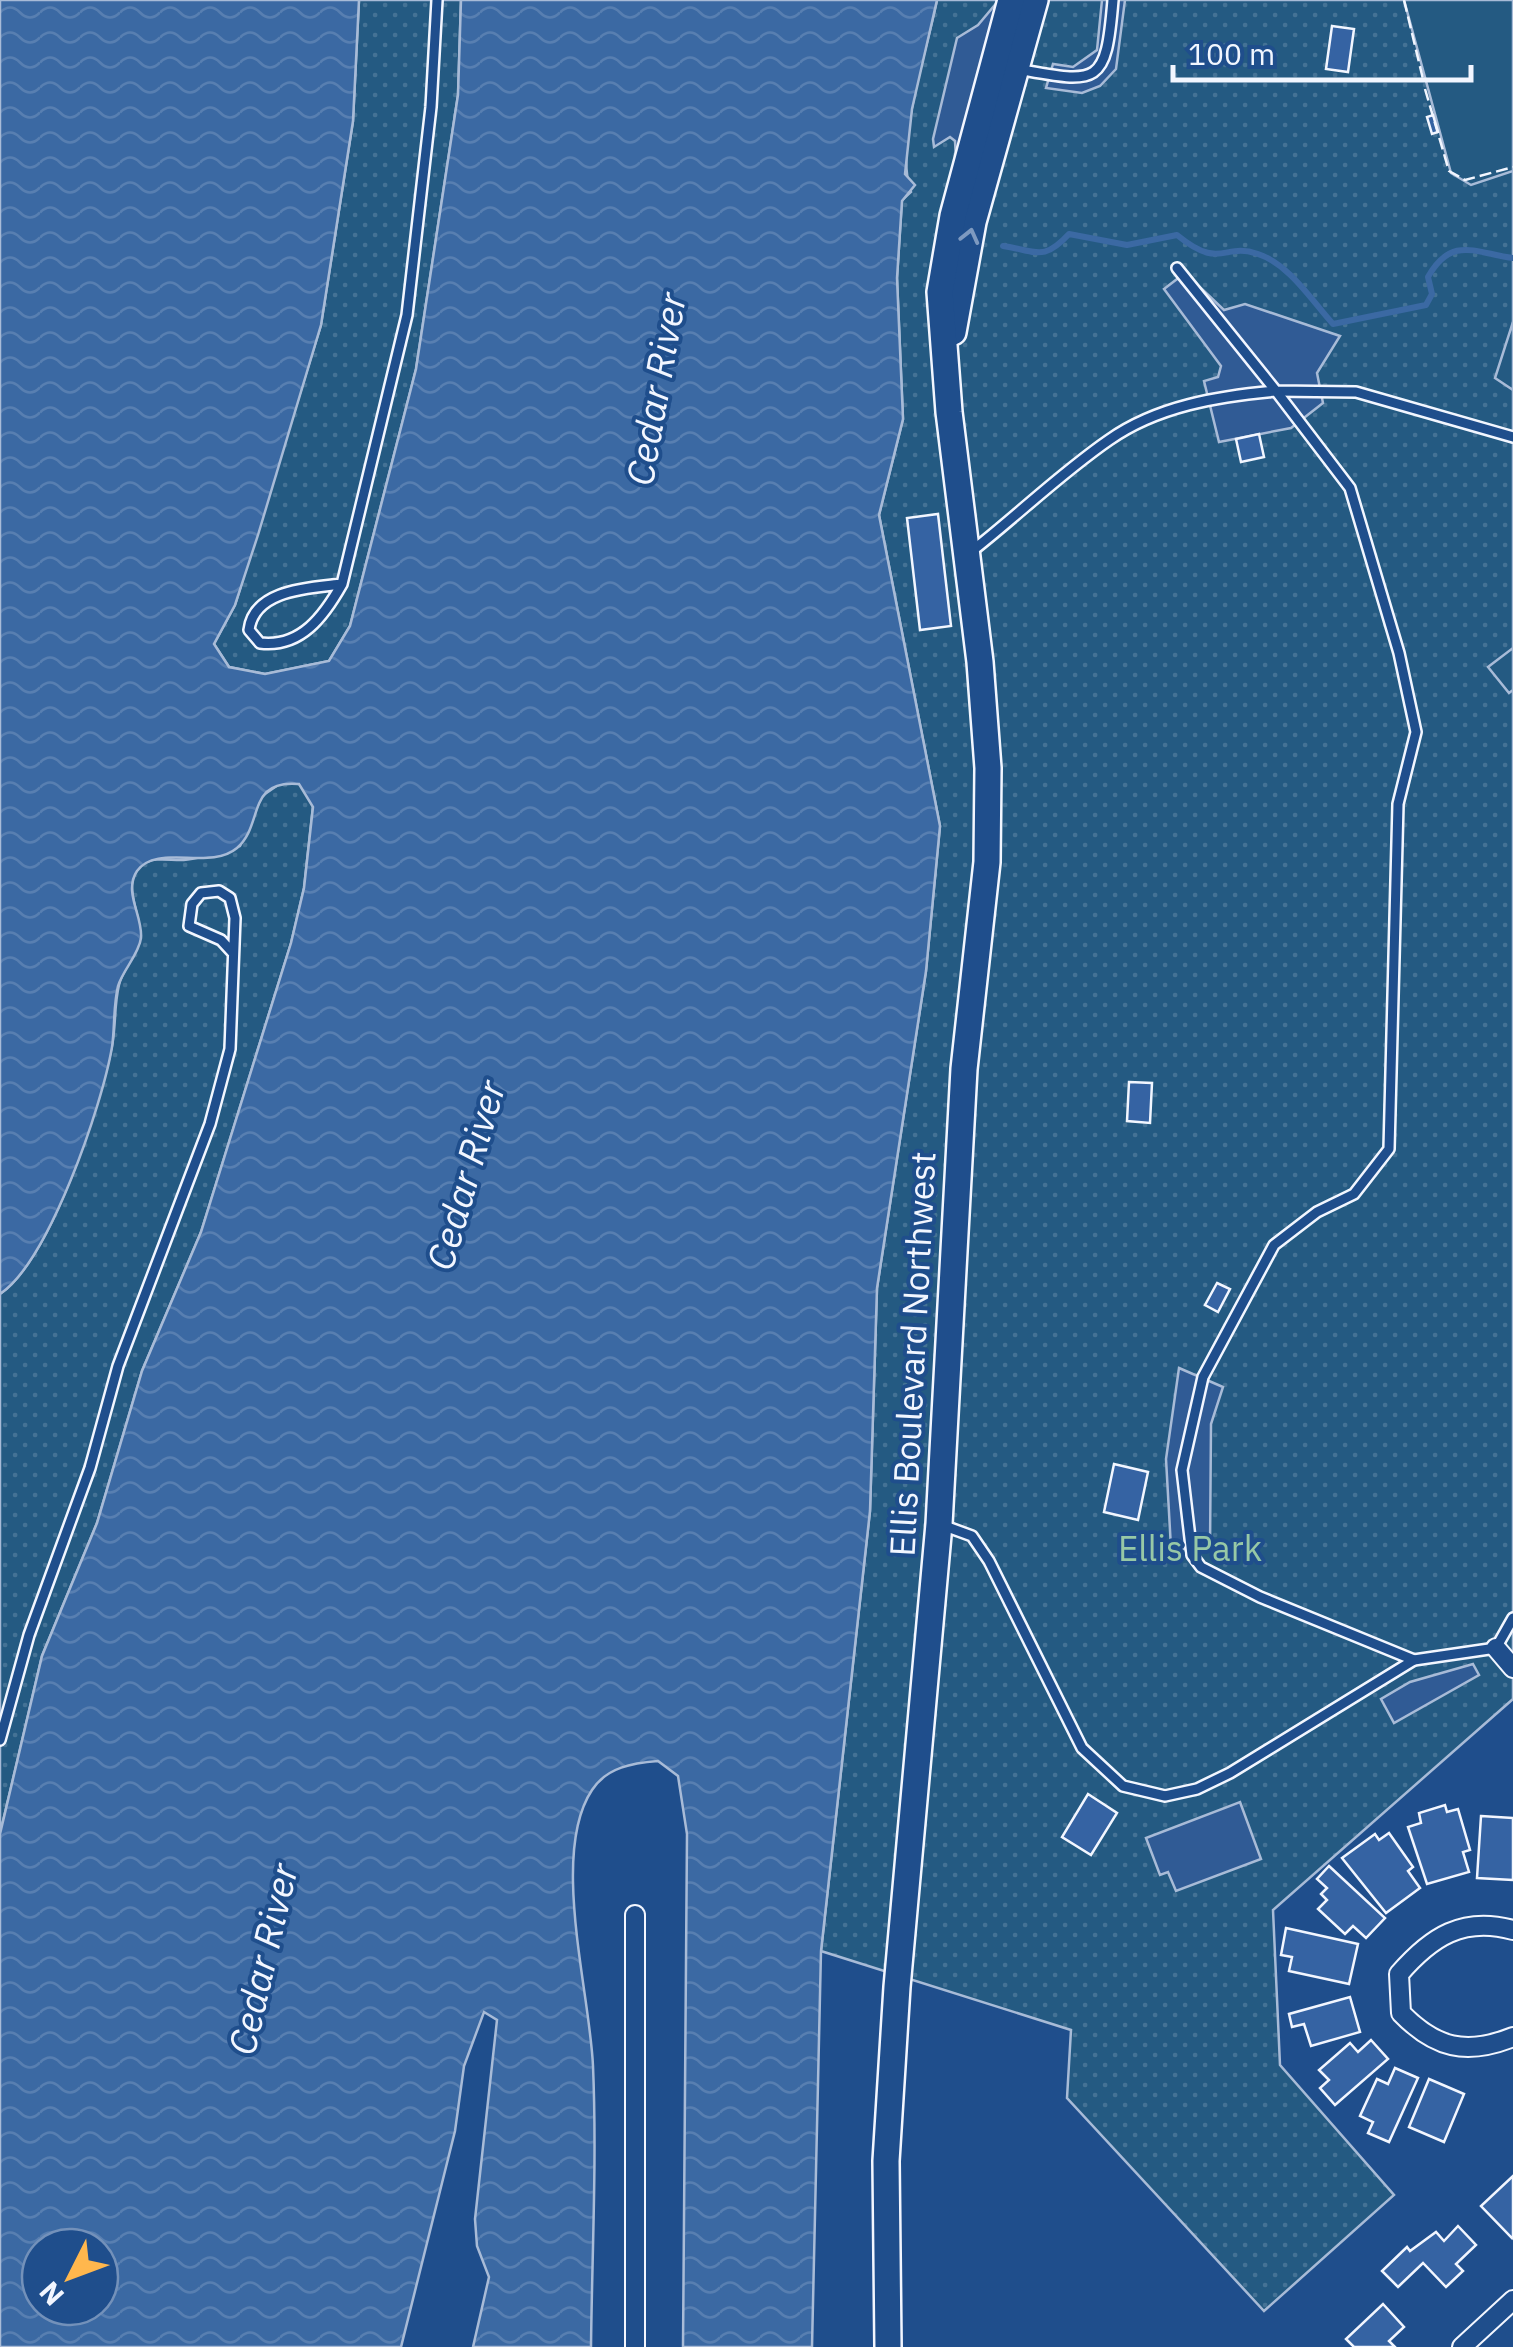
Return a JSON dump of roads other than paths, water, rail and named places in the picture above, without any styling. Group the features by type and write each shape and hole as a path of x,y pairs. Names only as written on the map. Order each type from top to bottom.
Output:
{"street":[{"name":"Ellis Boulevard Northwest","path":"888,2347 886,2161 939,1524 964,1070 987,862 988,768 946,367 1004,67 1011,0"},
{"name":"Ellis Boulevard Northwest","path":"1004,67 1035,0"},
{"path":"1496,1648 1513,1668"},
{"path":"635,1916 635,2347"},
{"path":"1513,1930 1490,1923 1457,1927 1424,1945 1399,1974 1401,2013 1426,2038 1464,2048 1513,2036"},
{"path":"1462,2347 1513,2300"}],"lane":[{"path":"342,584 291,590 259,608 251,616 249,630 260,643 274,645 300,634 322,620 342,584 407,315 431,106 437,0"},
{"path":"1004,67 1076,80 1090,75 1103,65 1109,50 1113,0"},
{"path":"1177,268 1350,488 1399,652 1416,732 1398,804 1390,1148 1354,1194 1318,1212 1274,1245 1203,1377 1182,1470 1192,1555 1201,1566 1260,1597 1414,1660"},
{"path":"966,556 1110,438 1180,407 1220,396 1276,391 1356,392 1513,436"},
{"path":"0,1740 29,1635 90,1468 118,1366 210,1124 230,1049 235,918 230,898 219,891 202,893 192,904 189,926 222,940 233,954"},
{"path":"939,1524 972,1536 1013,1606 1082,1748 1123,1786 1165,1796 1198,1789 1414,1660 1496,1648 1513,1618"}],"water":[{"name":"Cedar River","path":"0,0 359,0 353,121 321,325 235,605 214,644 229,667 265,674 329,661 350,626 416,369 458,95 461,0 937,0 912,109 905,174 915,185 902,201 897,278 903,419 879,515 940,826 926,971 877,1288 870,1511 821,1951 812,2347 683,2347 687,1834 678,1776 658,1761 621,1768 598,1782 580,1817 574,1849 576,1924 593,2066 591,2347 473,2347 489,2277 477,2246 475,2219 497,2020 484,2012 464,2066 455,2131 401,2347 0,2347 0,1834 42,1656 97,1523 142,1371 201,1232 291,943 304,888 313,807 299,784 282,784 263,796 245,838 226,854 157,859 137,871 132,887 141,938 118,986 112,1047 97,1106 54,1217 18,1276 0,1294"}],"waterway":[{"path":"1003,246 1039,252 1052,248 1069,234 1127,245 1177,235 1213,254 1246,251 1280,266 1333,324 1426,305 1432,294 1428,277 1446,255 1456,251 1513,258"}],"park label":[{"name":"Ellis Park","path":"1190,1548"}]}
